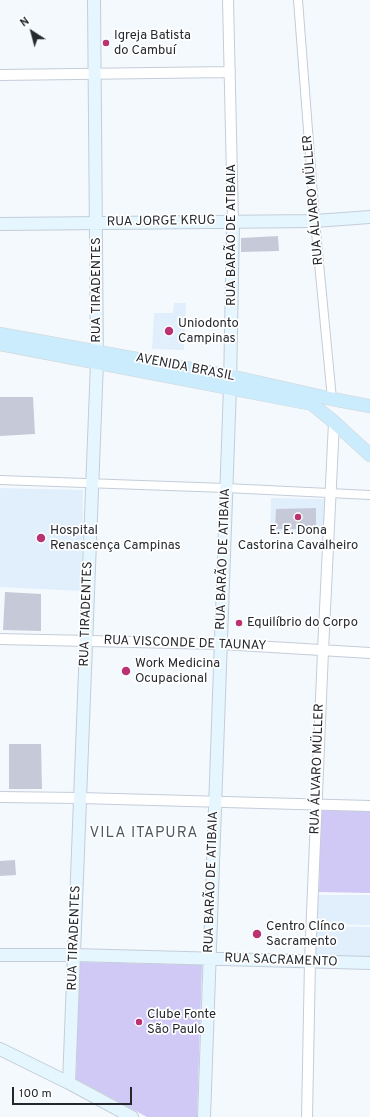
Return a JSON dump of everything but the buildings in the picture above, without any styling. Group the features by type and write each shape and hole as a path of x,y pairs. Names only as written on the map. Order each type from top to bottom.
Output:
{"main road":[{"name":"RUA TIRADENTES","path":"69,1083 97,357 94,0"},
{"name":"RUA JORGE KRUG","path":"0,224 315,221 370,217"},
{"name":"RUA BARÃO DE ATIBAIA","path":"204,1117 222,644 233,221"},
{"name":"AVENIDA BRASIL","path":"0,334 97,357"},
{"name":"AVENIDA BRASIL","path":"0,344 97,357 370,406"},
{"name":"AVENIDA BRASIL","path":"230,381 312,404 334,422 370,456"},
{"path":"312,404 333,412 370,446"},
{"name":"RUA SACRAMENTO","path":"0,955 74,955 370,963"},
{"path":"0,1050 69,1083 132,1117"}],"street":[{"name":"RUA BARÃO DE ATIBAIA","path":"228,0 233,221"},
{"name":"RUA ÁLVARO MÜLLER","path":"298,0 315,221 332,399"},
{"path":"0,75 230,72"},
{"name":"RUA ÁLVARO MÜLLER","path":"307,1117 310,962 334,422"},
{"path":"0,480 370,495"},
{"name":"RUA VISCONDE DE TAUNAY","path":"0,639 222,644 370,654"},
{"path":"0,797 370,806"},
{"path":"112,1106 119,1117"}],"shaded area":[{"name":"Uniodonto Campinas","path":"174,303 186,303 184,350 152,349 154,313 173,313"},
{"name":"Hospital Renascença Campinas","path":"0,488 83,490 82,591 0,587"},
{"name":"E. E. Dona Castorina Cavalheiro","path":"271,498 327,499 325,535 270,534"},
{"path":"321,810 370,811 370,893 319,892"},
{"path":"318,895 370,895 370,925 318,924"},
{"path":"317,926 370,927 370,957 316,956"},
{"name":"Clube Fonte São Paulo","path":"79,962 202,965 197,1117 147,1117 76,1079"}],"place":[{"name":"Igreja Batista do Cambuí","path":"106,43"},
{"name":"Uniodonto Campinas","path":"169,331"},
{"name":"E. E. Dona Castorina Cavalheiro","path":"298,517"},
{"name":"Hospital Renascença Campinas","path":"41,538"},
{"name":"Equilíbrio do Corpo","path":"239,623"},
{"name":"Work Medicina Ocupacional","path":"126,671"},
{"name":"Centro Clínco Sacramento","path":"257,934"},
{"name":"Clube Fonte São Paulo","path":"139,1022"}],"district":[{"name":"VILA ITAPURA","path":"144,834"}]}
